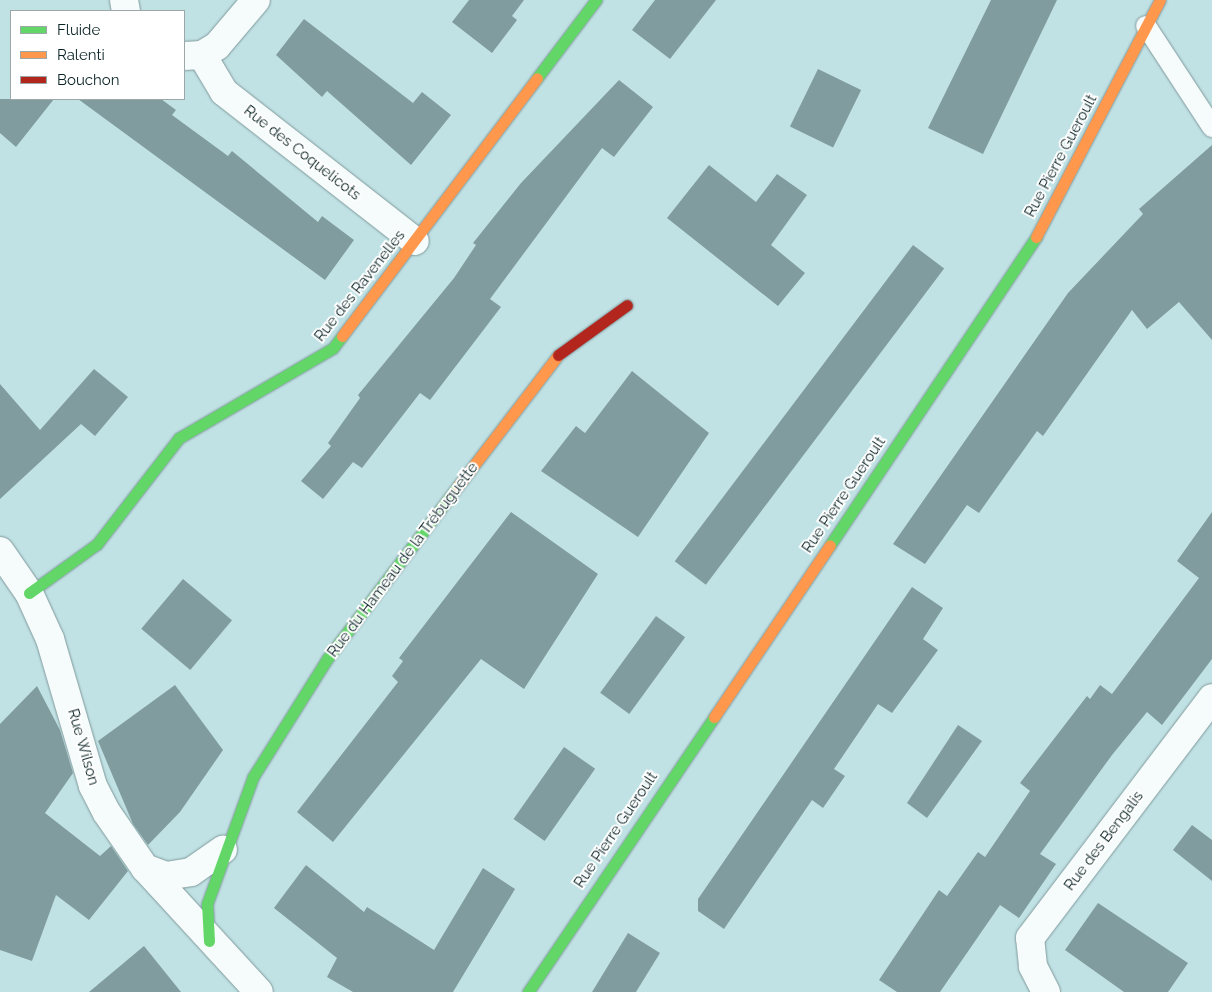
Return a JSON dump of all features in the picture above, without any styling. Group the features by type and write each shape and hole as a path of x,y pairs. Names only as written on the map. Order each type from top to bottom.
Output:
{"street":[{"path":"193,56 229,34 256,0"},
{"name":"Rue des Ravenelles","path":"29,593 97,544 179,438 308,367 333,348 596,0"},
{"name":"Rue Pierre Gueroult","path":"528,992 1027,254 1160,0"},
{"name":"Rue des Coquelicots","path":"193,56 224,92 415,240"},
{"name":"Rue du Hameau de la Trébuguette","path":"209,941 207,904 224,850 253,777 327,659 565,346 627,305"},
{"name":"Rue Wilson","path":"0,551 29,593 50,639 93,786 146,868 209,941 259,992"},
{"name":"Rue des Bengalis","path":"1046,992 1033,966 1030,938 1212,698"},
{"path":"146,868 166,876 191,872 224,850"}],"lane":[{"path":"1146,26 1212,127"}],"building":[{"path":"469,0 524,0 512,16 517,20 492,53 452,22"},
{"path":"655,0 716,0 670,59 632,30"},
{"path":"991,0 1057,0 983,154 928,128"},
{"path":"304,19 413,103 422,92 451,115 411,165 327,91 322,97 276,55"},
{"path":"818,69 861,90 833,148 790,127"},
{"path":"619,80 653,107 614,157 602,148 490,299 501,307 430,400 420,393 362,468 353,462 323,499 301,481 331,446 328,443 360,398 358,395 454,278 476,245 473,243 521,183"},
{"path":"0,99 53,100 16,147 0,133"},
{"path":"79,100 162,100 176,110 172,115 228,156 232,151 318,222 322,216 354,240 325,280"},
{"path":"1212,145 1212,340 1179,302 1147,329 1132,310 1043,436 1037,431 979,513 967,505 925,564 893,544 1068,293 1143,214 1139,209"},
{"path":"709,165 756,202 777,174 807,195 771,245 805,273 778,306 667,218"},
{"path":"913,245 944,268 706,585 675,561"},
{"path":"94,369 128,397 95,436 81,424 0,499 0,384 40,430"},
{"path":"632,371 709,433 638,537 541,471 576,426 585,433"},
{"path":"511,512 598,574 524,689 481,659 333,842 297,812 398,682 392,676 403,661 399,658"},
{"path":"1212,512 1212,659 1162,725 1147,712 1112,755 1040,854 1056,864 1019,918 1000,905 940,992 897,992 879,980 939,890 947,896 978,852 985,857 1030,791 1020,783 1087,696 1090,699 1100,685 1112,694 1199,578 1177,561"},
{"path":"183,579 232,620 190,670 141,629"},
{"path":"912,587 943,608 923,639 938,650 892,713 878,704 834,769 845,776 823,808 812,800 724,929 698,911 698,899"},
{"path":"656,616 685,637 629,714 600,693"},
{"path":"175,685 223,750 180,812 148,845 133,824 98,741"},
{"path":"37,686 60,730 73,773 45,813 100,856 111,846 128,871 89,920 56,895 32,961 0,950 0,724"},
{"path":"958,725 982,741 927,818 907,803"},
{"path":"564,747 595,769 545,841 514,819"},
{"path":"1192,825 1212,840 1212,881 1173,850"},
{"path":"306,865 364,912 367,907 434,950 483,868 515,889 453,992 353,992 327,977 337,958 274,908"},
{"path":"1098,903 1188,963 1168,992 1124,992 1065,950"},
{"path":"628,933 660,953 636,992 592,992"},
{"path":"144,946 181,992 89,992"}],"traffic: fast":[{"path":"537,78 596,0"},
{"path":"830,545 1036,237"},
{"path":"29,593 97,544 179,438 333,348 342,336"},
{"path":"209,941 207,904 253,777 327,659 458,486"},
{"path":"528,992 714,717"}],"traffic: slow":[{"path":"1036,237 1160,0"},
{"path":"342,336 537,78"},
{"path":"458,486 558,355"},
{"path":"714,717 830,545"}],"traffic: jam":[{"path":"558,355 627,305"}]}
